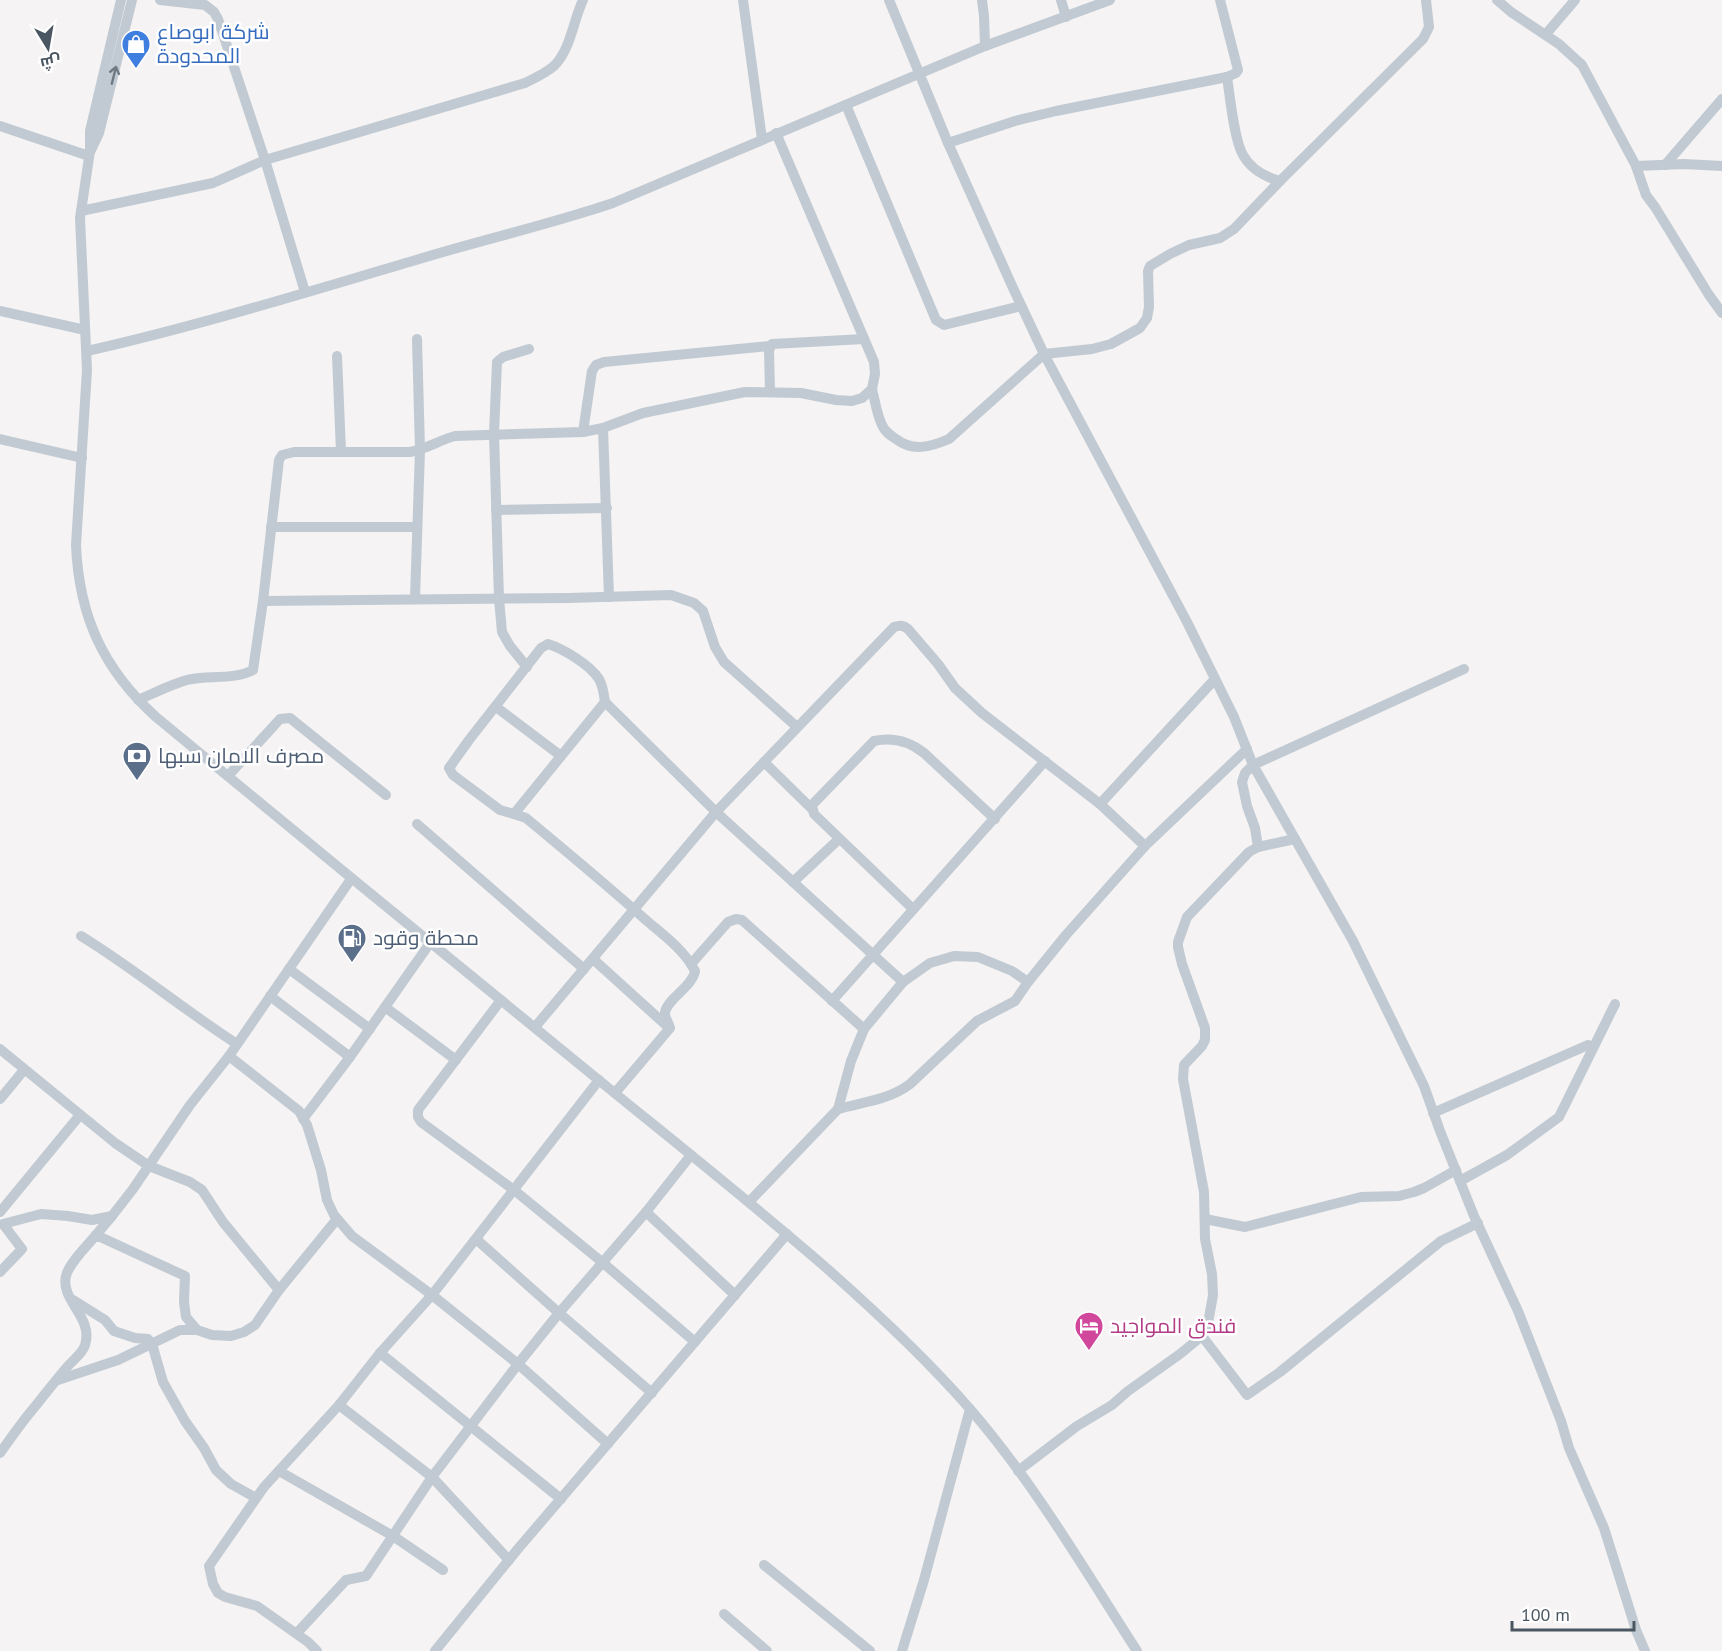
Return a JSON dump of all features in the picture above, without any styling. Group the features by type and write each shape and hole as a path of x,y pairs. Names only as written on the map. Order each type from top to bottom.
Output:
{"street":[{"path":"121,0 90,131 90,153 81,211 82,289 87,351 76,545 77,568 85,611 118,677 138,700 351,879 787,1234 878,1313 970,1409 1018,1471 1137,1651"},
{"path":"90,153 99,133 132,0"},
{"path":"160,0 205,6 214,12 218,19 265,160 305,292"},
{"path":"81,211 213,183 265,160 514,86 534,78 554,66 562,56 583,0"},
{"path":"742,0 762,139"},
{"path":"889,0 948,143 1044,354 1162,573 1234,717 1253,765 1353,941 1424,1086 1460,1182 1518,1311 1561,1421 1569,1448 1604,1528 1636,1630 1645,1651"},
{"path":"982,0 985,46"},
{"path":"1061,0 1066,17"},
{"path":"87,351 224,316 479,241 568,218 613,203 985,46 1110,0"},
{"path":"948,143 1015,121 1056,111 1227,77 1236,73 1238,70 1221,0"},
{"path":"776,133 875,369 872,389 881,424 900,442 914,448 932,447 949,440 1044,354 1092,349 1111,344 1140,328 1147,318 1149,307 1148,271 1150,266 1189,245 1220,238 1234,230 1423,39 1429,27 1426,0"},
{"path":"1497,0 1511,12 1546,34 1582,65 1636,166 1646,195 1722,313"},
{"path":"1546,34 1575,0"},
{"path":"1227,77 1242,154 1251,166 1269,178 1280,181"},
{"path":"1665,165 1722,99"},
{"path":"846,105 936,320 944,325 1021,306"},
{"path":"0,126 90,153"},
{"path":"1636,166 1684,164 1722,166"},
{"path":"0,311 85,330"},
{"path":"414,598 420,450 417,339"},
{"path":"583,432 592,371 596,365 604,362 772,344 864,339"},
{"path":"770,346 770,392"},
{"path":"526,667 502,632 494,434 497,362 503,357 529,350"},
{"path":"338,356 341,452"},
{"path":"138,700 189,679 236,675 253,670 279,460 282,455 294,452 410,452 455,436 583,432 603,428 644,413 745,392 801,393 852,401 862,398 872,389"},
{"path":"603,428 609,597"},
{"path":"0,439 81,458"},
{"path":"496,510 607,508"},
{"path":"272,527 417,527"},
{"path":"263,601 671,595 694,603 703,611 715,647 724,662 797,727"},
{"path":"535,1027 716,812 894,627 904,626 908,629 955,688 982,713 1100,804 1144,846"},
{"path":"615,1093 669,1028 665,1011 692,980 695,971 691,963 665,936 526,818 500,810 449,770 526,667 541,648 548,644 575,658 598,677 605,702 716,812 903,982"},
{"path":"1258,847 1242,782 1245,773 1253,765 1464,669"},
{"path":"1100,804 1215,679"},
{"path":"514,814 605,702"},
{"path":"496,707 561,756"},
{"path":"228,776 280,719 290,718 386,795"},
{"path":"812,809 812,806 874,741 893,739 915,746 924,753 995,819"},
{"path":"838,1109 899,1092 977,1021 1016,1001 1028,982 1066,935 1144,846 1247,749"},
{"path":"832,1000 1045,761"},
{"path":"764,762 812,809 814,814 913,909"},
{"path":"417,824 585,969"},
{"path":"793,882 839,838"},
{"path":"1018,1471 1077,1426 1112,1405 1202,1336 1209,1324 1213,1295 1212,1275 1205,1239 1204,1192 1183,1078 1184,1065 1202,1046 1206,1028 1182,964 1178,942 1187,917 1249,852 1258,847 1295,839"},
{"path":"0,1453 23,1420 85,1346 86,1326 66,1286 65,1277 69,1268 149,1167 190,1105 229,1056 351,879"},
{"path":"691,963 728,922 736,919 742,920 864,1029"},
{"path":"81,936 237,1044"},
{"path":"303,1119 350,1057 430,942"},
{"path":"749,1203 838,1109 851,1061 864,1029 903,982 930,963 954,957 978,957 1012,971 1028,982"},
{"path":"593,959 669,1028"},
{"path":"289,969 370,1029"},
{"path":"270,996 350,1057"},
{"path":"501,1000 418,1110 418,1117 421,1122 514,1190 695,1342"},
{"path":"1460,1182 1507,1155 1559,1116 1615,1004"},
{"path":"385,1007 456,1060"},
{"path":"1433,1113 1588,1045"},
{"path":"0,1049 115,1143 149,1167 190,1182 202,1190 223,1222 279,1290"},
{"path":"229,1056 298,1111 307,1125 321,1170 327,1200 337,1218 352,1236 432,1295 518,1364 608,1444"},
{"path":"0,1099 24,1070"},
{"path":"317,1651 297,1633 257,1606 218,1593 213,1584 209,1566 256,1498 432,1295 599,1080"},
{"path":"0,1212 80,1115"},
{"path":"297,1633 346,1580 366,1576 432,1478 518,1364 691,1155"},
{"path":"1205,1219 1245,1227 1361,1197 1399,1196 1414,1192 1456,1170"},
{"path":"646,1212 735,1295"},
{"path":"22,1250 3,1224 41,1214 92,1220 112,1216"},
{"path":"57,1380 118,1360 180,1330 197,1330 212,1335 231,1336 244,1332 255,1324 279,1290 337,1218"},
{"path":"1202,1336 1246,1395 1280,1372 1441,1241 1478,1223"},
{"path":"0,1226 22,1250"},
{"path":"435,1651 509,1560 787,1234"},
{"path":"96,1235 185,1276 186,1317 197,1330"},
{"path":"476,1239 651,1393"},
{"path":"0,1272 22,1250"},
{"path":"70,1298 105,1320 114,1331 135,1338 148,1339 153,1344 163,1382 216,1470 231,1484 256,1498"},
{"path":"380,1353 561,1499"},
{"path":"339,1405 432,1478 509,1560"},
{"path":"902,1651 924,1580 970,1409"},
{"path":"279,1471 393,1536 442,1570"},
{"path":"764,1565 870,1651"},
{"path":"724,1614 767,1651"}],"place":[{"name":"شركة ابوصاع المحدودة","path":"136,70"},
{"name":"مصرف الامان سبها","path":"137,782"},
{"name":"محطة وقود","path":"352,964"},
{"name":"فندق المواجيد","path":"1089,1352"}]}
